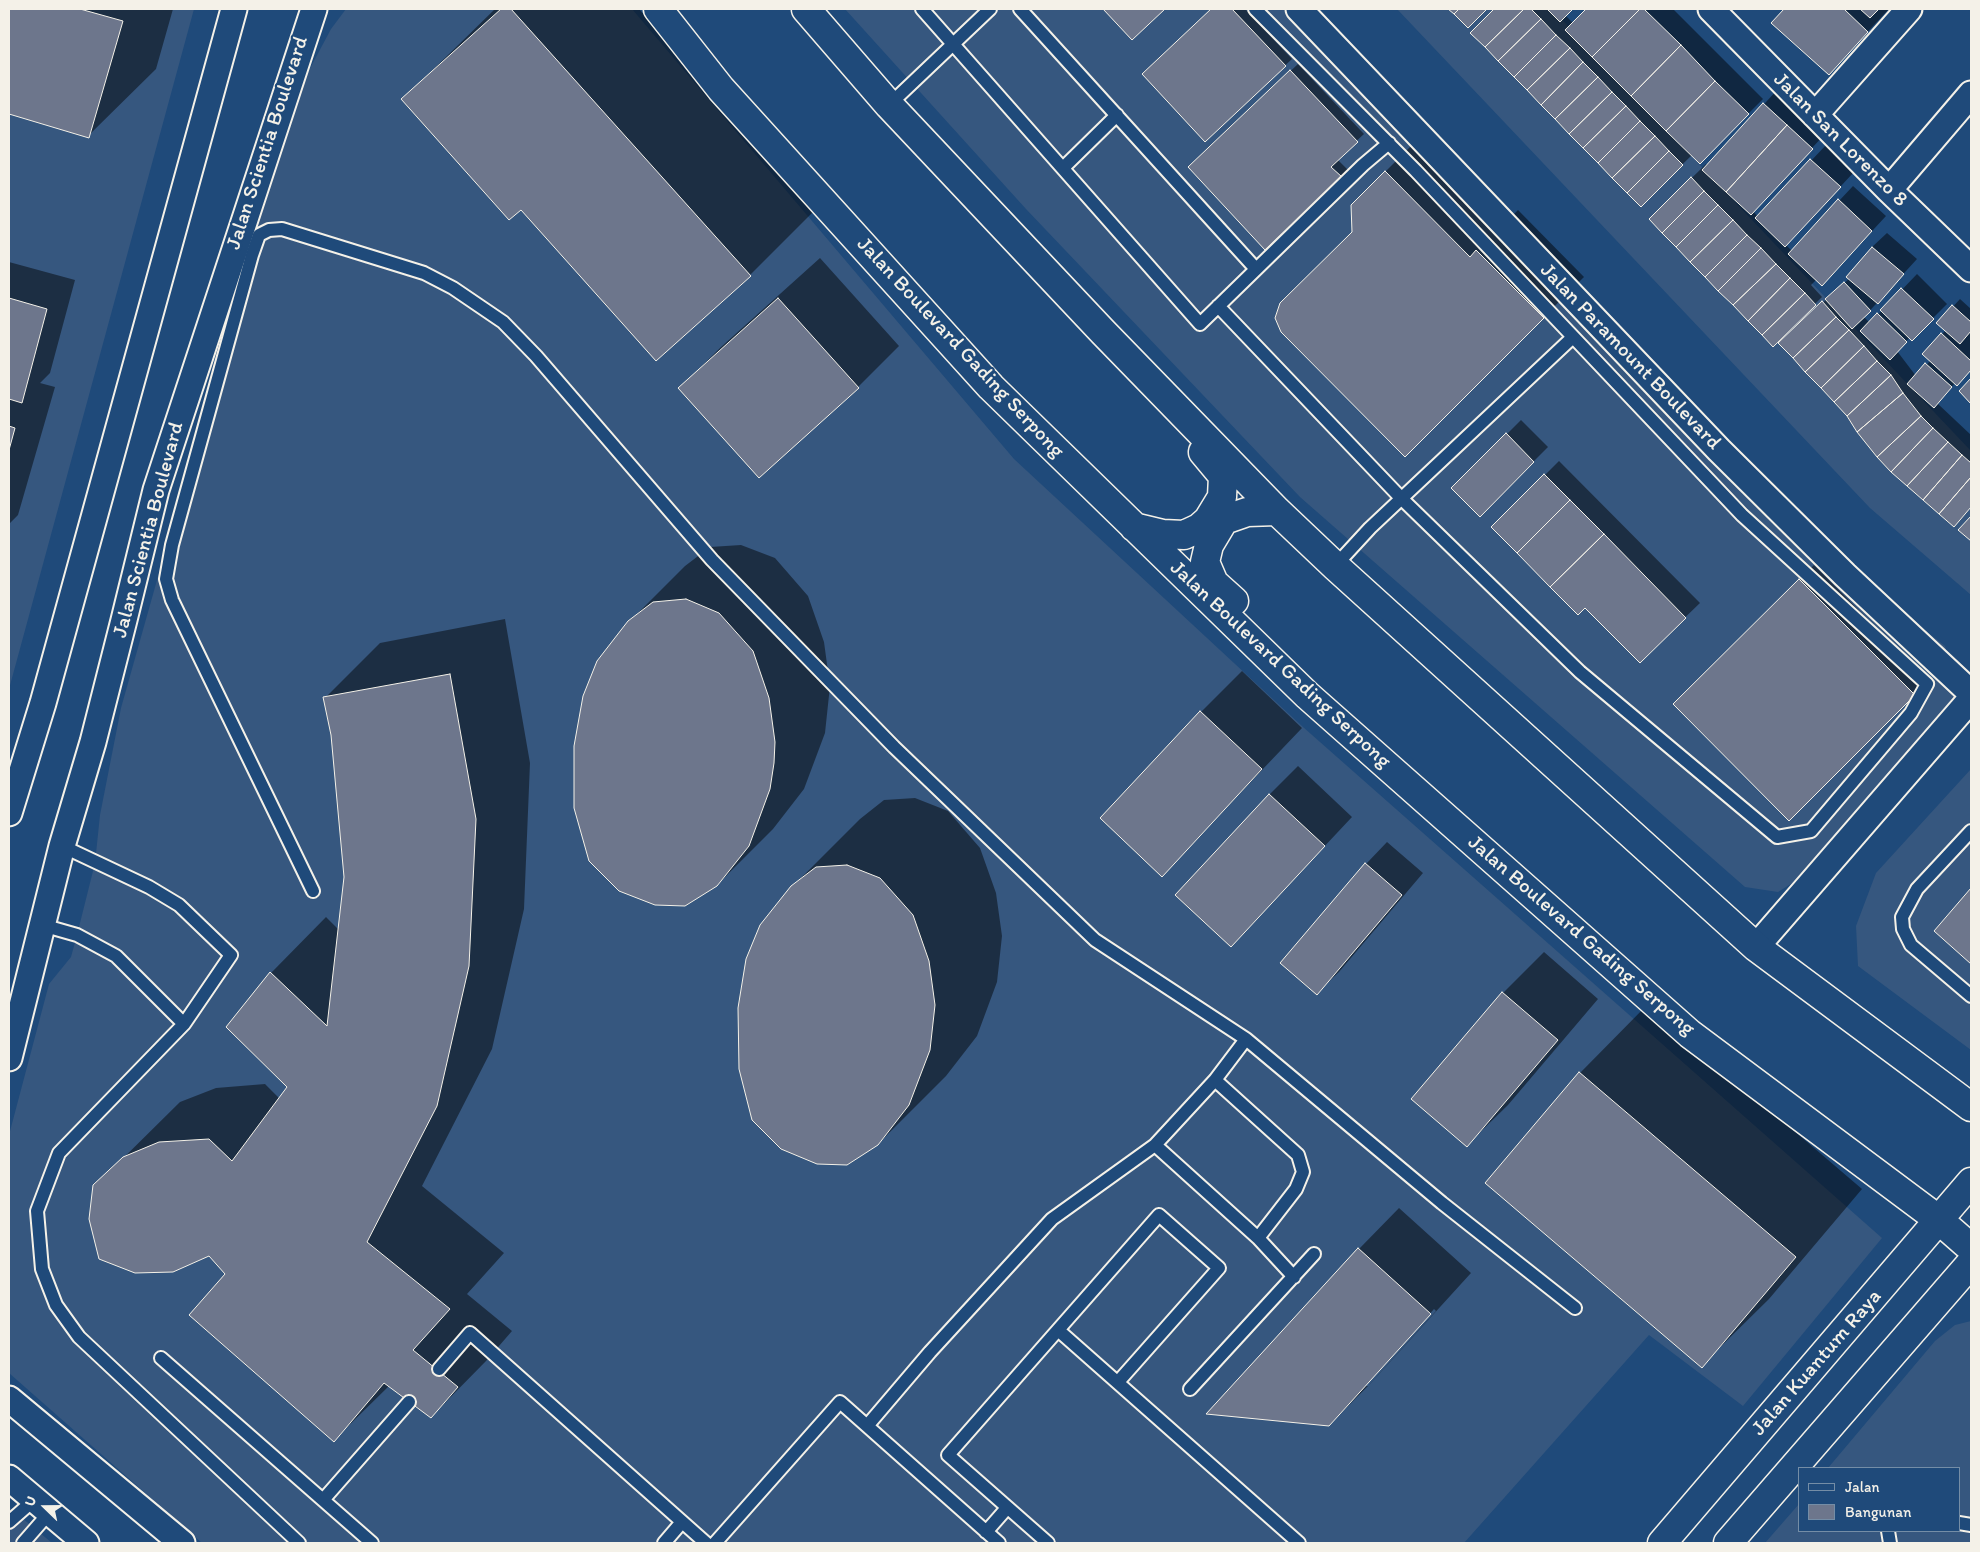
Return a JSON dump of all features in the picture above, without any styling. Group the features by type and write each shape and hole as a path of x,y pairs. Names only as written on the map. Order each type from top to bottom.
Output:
{"main road":[{"name":"Jalan Boulevard Gading Serpong","path":"658,9 721,89 991,387 1307,695 1690,1034 1940,1220 1971,1248"},
{"path":"806,9 889,105 1103,332 1277,511 1335,566 1756,947 1971,1107"},
{"path":"1103,332 1106,358 1215,463 1223,476 1222,497 1208,520 1200,528 1184,534 1163,534 1134,527"},
{"path":"1277,511 1246,512 1224,520 1208,545 1205,562 1214,583 1303,665 1307,695"},
{"name":"Jalan Kuantum Raya","path":"1662,1543 1971,1182"},
{"path":"1799,1466 1971,1263"},
{"path":"1728,1543 1798,1467"}],"street":[{"path":"9,813 43,703 234,9"},
{"name":"Jalan Scientia Boulevard","path":"9,1058 62,846 95,733 156,490 314,9"},
{"name":"Jalan Paramount Boulevard","path":"1299,9 1719,450 1845,575 1971,693"},
{"name":"Jalan San Lorenzo 8","path":"1710,9 1889,190 1971,269"},
{"path":"1815,115 1909,9"},
{"path":"1889,190 1971,94"},
{"path":"1756,947 1971,699"},
{"path":"9,1399 182,1543"},
{"path":"9,1478 86,1543"}],"lane":[{"path":"922,9 1200,324 1256,269 1284,245 1363,165 1389,143"},
{"path":"889,105 990,9"},
{"path":"1020,9 1256,269"},
{"path":"1218,306 1402,499 1580,672 1777,837 1811,831 1912,713 1927,684 1742,515 1389,143 1255,9"},
{"path":"1063,168 1117,115"},
{"path":"313,891 172,600 166,579 174,536 252,255 259,235 269,230 282,229 424,273 453,288 503,322 542,363 712,560 894,747 1095,940 1246,1039 1442,1202 1575,1308"},
{"path":"1335,566 1370,528 1573,337"},
{"path":"1971,831 1917,889 1902,918 1903,929 1911,945 1971,996"},
{"path":"62,846 149,887 179,905 231,955 184,1024 59,1153 37,1211 42,1269 56,1305 79,1337 299,1543"},
{"path":"42,926 77,935 116,956 184,1024"},
{"path":"867,1426 930,1352 1052,1219 1155,1145 1214,1080 1246,1039"},
{"path":"1214,1080 1298,1155 1303,1172 1296,1189 1258,1238"},
{"path":"1155,1145 1258,1238 1294,1277"},
{"path":"1048,1543 948,1455 1159,1215 1219,1268 1118,1382"},
{"path":"1190,1389 1314,1254"},
{"path":"1058,1330 1298,1543"},
{"path":"439,1369 470,1333 706,1543"},
{"path":"161,1358 372,1543"},
{"path":"323,1500 409,1402"},
{"path":"715,1543 840,1402 999,1543"},
{"path":"9,1522 42,1506"},
{"path":"23,1543 42,1506"},
{"path":"986,1532 1007,1508"},
{"path":"664,1543 682,1522"}],"shaded area":[{"path":"9,9 194,9 9,689"},
{"path":"346,9 632,9 1014,459 1303,727 1882,1238 1743,1406 1649,1335 1464,1543 202,1543 9,1373 9,1135 49,984 71,957 95,863 100,815 121,708 291,104 331,29"},
{"path":"845,9 1302,9 1832,558 1945,646 1960,698 1802,877 1778,892 1745,887 1300,497 1026,209"},
{"path":"1397,9 1552,9 1971,451 1971,595 1870,508"},
{"path":"1971,769 1971,1050 1858,966 1856,926 1876,873"},
{"path":"1971,1321 1971,1543 1765,1543 1798,1505 1798,1532 1960,1532 1960,1467 1829,1467 1935,1341 1955,1325"},
{"path":"9,1507 52,1543 9,1543"}],"building":[{"path":"9,9 80,9 123,21 89,138 9,114"},
{"path":"501,9 511,9 751,276 656,361 521,210 509,220 401,99"},
{"path":"1103,9 1165,9 1132,40"},
{"path":"1211,9 1232,9 1286,66 1205,142 1142,74"},
{"path":"1448,9 1459,9 1454,14"},
{"path":"1459,9 1487,9 1468,28 1454,14"},
{"path":"1494,9 1524,9 1485,47 1470,33"},
{"path":"1524,9 1531,9 1541,19 1498,61 1485,47"},
{"path":"1547,9 1573,9 1560,22"},
{"path":"1586,9 1640,9 1592,57 1565,30"},
{"path":"1640,9 1644,9 1681,45 1631,96 1592,57"},
{"path":"1784,9 1844,9 1868,32 1829,75 1771,23"},
{"path":"1860,9 1879,9 1870,18"},
{"path":"1541,19 1556,35 1514,77 1498,61"},
{"path":"1556,35 1570,48 1527,90 1514,77"},
{"path":"1681,45 1715,81 1666,131 1631,96"},
{"path":"1570,48 1583,62 1541,105 1527,90"},
{"path":"1583,62 1598,77 1555,119 1541,105"},
{"path":"1290,70 1358,142 1331,167 1342,177 1265,250 1188,167"},
{"path":"1598,77 1612,92 1569,134 1555,119"},
{"path":"1715,81 1749,114 1700,164 1666,131"},
{"path":"1612,92 1626,106 1583,148 1569,134"},
{"path":"1763,103 1787,125 1726,192 1702,170"},
{"path":"1626,106 1640,121 1598,163 1583,148"},
{"path":"1640,121 1655,136 1612,178 1598,163"},
{"path":"1787,125 1813,149 1751,215 1726,192"},
{"path":"1655,136 1669,151 1627,193 1612,178"},
{"path":"1669,151 1683,165 1641,207 1627,193"},
{"path":"1810,159 1841,187 1785,247 1755,218"},
{"path":"1385,171 1470,257 1476,250 1544,318 1405,457 1281,332 1275,318 1280,303 1352,232 1351,205"},
{"path":"1691,177 1704,191 1662,233 1649,219"},
{"path":"1704,191 1718,205 1676,247 1662,233"},
{"path":"1838,199 1872,231 1822,286 1788,254"},
{"path":"1718,205 1733,220 1690,262 1676,247"},
{"path":"1733,220 1747,235 1705,277 1690,262"},
{"path":"1747,235 1761,248 1718,291 1705,277"},
{"path":"1872,247 1904,274 1878,304 1846,277"},
{"path":"1761,248 1776,264 1733,305 1718,291"},
{"path":"1776,264 1790,278 1748,321 1733,305"},
{"path":"1790,278 1805,293 1762,335 1748,321"},
{"path":"1844,282 1871,311 1852,329 1825,299"},
{"path":"1901,288 1934,319 1912,341 1880,310"},
{"path":"1805,293 1816,305 1773,347 1762,335"},
{"path":"9,298 47,309 22,403 9,399"},
{"path":"778,298 859,388 759,478 678,388"},
{"path":"1822,301 1836,317 1793,358 1778,343"},
{"path":"1952,305 1971,322 1971,331 1960,344 1936,323"},
{"path":"1877,313 1907,342 1890,360 1860,331"},
{"path":"1836,317 1849,330 1805,372 1793,358"},
{"path":"1849,330 1864,346 1821,388 1805,372"},
{"path":"1941,333 1971,361 1971,370 1957,386 1922,354"},
{"path":"1864,346 1877,361 1834,402 1821,388"},
{"path":"1877,361 1891,375 1847,416 1834,402"},
{"path":"1925,363 1952,387 1934,408 1907,384"},
{"path":"1891,375 1903,393 1857,432 1847,416"},
{"path":"1971,378 1971,404 1959,391"},
{"path":"1903,393 1921,416 1877,457 1857,432"},
{"path":"1921,416 1933,428 1891,472 1877,457"},
{"path":"9,426 15,428 9,450"},
{"path":"1933,428 1948,442 1907,486 1891,472"},
{"path":"1506,433 1534,462 1480,517 1451,488"},
{"path":"1948,442 1962,455 1923,500 1907,486"},
{"path":"1962,455 1971,463 1971,477 1939,514 1923,500"},
{"path":"1544,474 1570,500 1517,553 1491,527"},
{"path":"1971,477 1971,507 1954,527 1939,514"},
{"path":"1570,500 1604,534 1550,587 1517,553"},
{"path":"1971,516 1971,541 1958,530"},
{"path":"1604,534 1686,618 1640,663 1585,608 1578,615 1550,587"},
{"path":"1799,579 1915,695 1789,821 1673,704"},
{"path":"686,599 719,613 753,651 769,698 775,742 774,763 770,789 749,846 717,886 685,906 655,905 619,891 589,861 574,808 574,746 583,696 597,661 628,621 653,602"},
{"path":"450,674 476,819 469,966 437,1106 367,1242 450,1309 413,1350 458,1387 431,1418 384,1383 334,1442 189,1315 225,1274 209,1256 173,1272 135,1273 99,1259 89,1219 93,1185 123,1157 159,1142 209,1139 232,1161 287,1087 226,1027 270,972 327,1026 344,877 331,735 323,697"},
{"path":"1200,711 1262,769 1162,877 1100,818"},
{"path":"1269,794 1325,846 1231,947 1175,895"},
{"path":"1365,863 1402,895 1317,995 1280,963"},
{"path":"847,865 880,878 913,915 929,961 935,1005 930,1050 909,1105 878,1145 847,1165 817,1164 781,1149 752,1120 739,1069 738,1008 746,959 760,925 791,886 816,867"},
{"path":"1971,888 1971,964 1934,931"},
{"path":"1502,992 1558,1040 1467,1147 1411,1099"},
{"path":"1579,1072 1796,1257 1702,1368 1485,1183"},
{"path":"1358,1248 1431,1314 1329,1426 1206,1414"}]}
